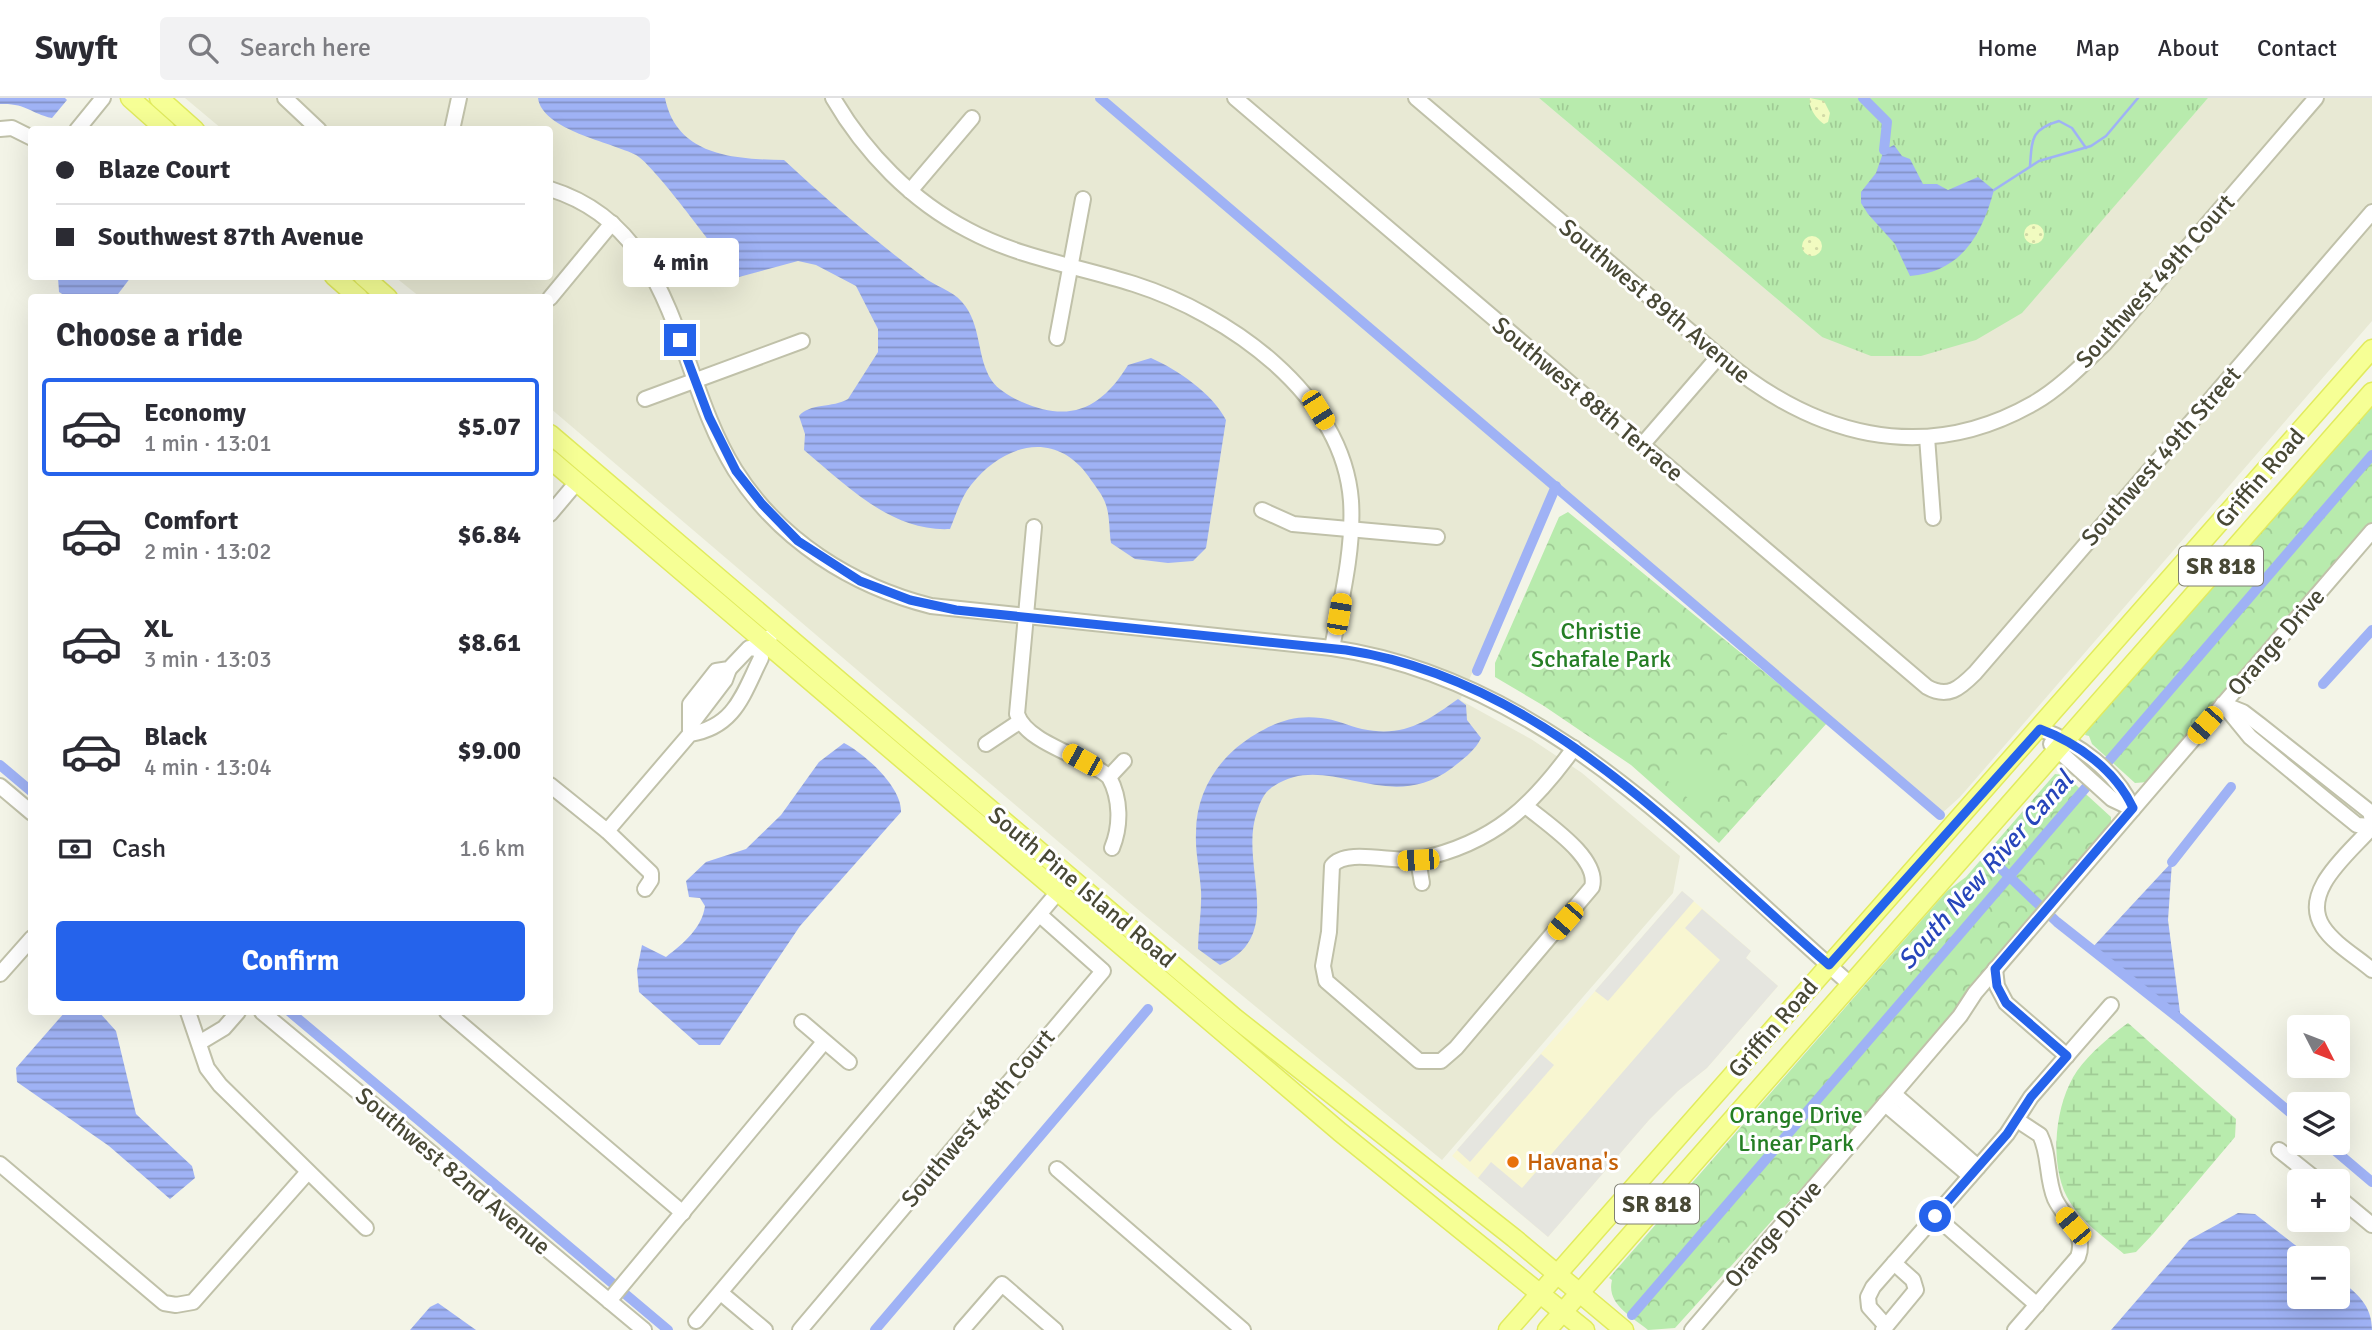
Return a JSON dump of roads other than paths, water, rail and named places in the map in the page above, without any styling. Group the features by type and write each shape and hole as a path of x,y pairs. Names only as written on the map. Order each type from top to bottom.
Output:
{"main road":[{"path":"130,98 162,126"},
{"path":"159,98 190,126"},
{"path":"339,280 354,294"},
{"path":"368,280 383,294"},
{"name":"Griffin Road","path":"1508,1330 2372,349"},
{"name":"Griffin Road","path":"1547,1330 1850,984 2069,751 2372,392"},
{"name":"South Pine Island Road","path":"553,437 1235,1018 1557,1274 1623,1330"},
{"name":"South Pine Island Road","path":"553,462 763,646 1340,1132 1582,1328"},
{"path":"962,811 975,796"}],"street":[{"path":"80,126 103,98"},
{"path":"285,98 315,126"},
{"path":"453,126 459,98"},
{"path":"833,98 865,145 910,191 951,221 992,243 1135,284 1200,314 1261,353 1293,381 1318,410 1341,453 1351,502 1351,530 1332,648"},
{"name":"Southwest 88th Terrace","path":"1235,98 1927,687 1945,693"},
{"name":"Southwest 89th Avenue","path":"1416,98 1718,356 1759,387 1817,419 1871,434 1927,437"},
{"name":"Southwest 49th Court","path":"1927,437 1982,426 2009,415 2035,402 2069,377 2104,344 2316,98"},
{"path":"910,191 972,118"},
{"path":"0,130 12,128 28,136"},
{"path":"553,190 574,198 612,223 637,249 653,273 695,381 736,471 781,525 817,556 860,581 910,600 956,610 1332,648 1389,660 1451,680 1524,715 1574,748 1654,811 1850,984"},
{"path":"1057,338 1083,199"},
{"name":"Southwest 49th Street","path":"1945,693 1962,687 1975,673 2372,212"},
{"path":"553,294 612,223"},
{"path":"645,399 802,341"},
{"path":"1642,444 1718,356"},
{"path":"1927,437 1933,519"},
{"path":"553,510 577,482"},
{"path":"1262,510 1293,524 1437,537"},
{"path":"1034,527 1016,704 1020,722 1031,732 1109,777 1119,820 1119,831 1112,848"},
{"name":"Orange Drive","path":"1692,1330 1889,1099 1995,969 2372,531"},
{"path":"690,730 701,732 736,711 761,658 763,646 778,628"},
{"path":"607,831 690,730 690,704 704,696 716,671 729,669 749,648 763,646"},
{"path":"704,696 719,721"},
{"path":"2223,704 2242,712 2317,770 2370,812 2372,820"},
{"path":"2223,704 2250,737 2357,825 2372,827"},
{"path":"986,744 1020,722"},
{"path":"2040,729 2123,787 2133,808"},
{"path":"1527,807 1586,859 1593,880 1581,902 1455,1048 1441,1060 1430,1063 1412,1057 1329,986 1323,974 1330,919 1329,881 1335,862 1345,857 1418,860 1478,838 1527,807 1574,748"},
{"path":"2069,751 2112,799 2133,808"},
{"path":"1109,777 1124,761"},
{"path":"2305,782 2317,770"},
{"path":"0,786 28,810"},
{"path":"553,787 607,831 651,873 651,880 645,889"},
{"path":"2372,827 2325,881 2319,894 2319,920 2331,936 2372,970"},
{"path":"1418,860 1422,883"},
{"path":"696,1321 1058,892"},
{"name":"Southwest 48th Court","path":"800,1330 1103,971 1040,915"},
{"path":"0,974 28,942"},
{"path":"1995,969 1997,986 2006,1003 2067,1056"},
{"path":"1894,1263 1913,1280 1916,1290 1884,1328 1868,1307 1868,1297 1894,1263 2017,1120 2031,1097 2111,1005"},
{"path":"189,1015 207,1068 220,1085 366,1228"},
{"path":"199,1042 224,1028 236,1015"},
{"name":"Southwest 82nd Avenue","path":"266,1015 612,1297 644,1330"},
{"path":"451,1015 682,1213"},
{"path":"802,1023 849,1062"},
{"path":"612,1297 824,1042"},
{"path":"1889,1099 1974,1172"},
{"path":"2015,1330 2078,1257 2080,1236 2055,1198 2048,1178 2040,1135 2017,1120"},
{"path":"2279,1150 2303,1169"},
{"path":"0,1164 164,1303 176,1305 193,1302 307,1173"},
{"path":"1057,1169 1243,1330"},
{"path":"2350,1207 2372,1224"},
{"path":"1935,1216 2037,1305"},
{"path":"962,1330 1002,1284 1055,1330"},
{"path":"721,1293 765,1330"}],"water":[{"path":"0,98 67,100 52,118 16,105 0,104"},
{"path":"538,98 665,98 672,118 682,132 695,143 728,155 784,160 886,248 962,302 973,320 983,362 992,381 1002,391 1022,402 1055,411 1083,408 1107,392 1128,365 1151,358 1183,376 1212,401 1226,420 1206,548 1193,561 1168,563 1135,559 1111,543 1106,505 1089,477 1061,452 1045,448 1013,452 984,471 964,495 950,529 908,523 871,504 804,450 805,434 799,416 809,409 848,399 878,352 878,329 856,286 816,265 798,261 739,277 712,256 713,246 643,161 625,150 564,127 542,109"},
{"path":"1894,145 1902,156 1910,159 1923,184 1937,184 1948,190 1978,177 1994,190 1983,222 1967,248 1956,259 1928,273 1910,276 1895,244 1861,203 1861,192 1876,173 1884,150"},
{"path":"58,280 129,280 118,294 59,292"},
{"path":"1458,699 1466,705 1467,720 1481,738 1472,751 1452,768 1428,781 1404,786 1381,786 1316,775 1295,777 1268,791 1258,808 1253,832 1257,918 1252,936 1240,952 1220,965 1198,949 1201,898 1196,847 1197,817 1205,788 1231,752 1256,734 1287,720 1321,718 1362,729 1390,731 1425,721"},
{"path":"844,743 881,772 900,802 901,812 800,926 720,1045 699,1045 639,992 637,970 642,945 666,957 685,941 700,921 705,906 700,898 689,897 686,881 706,862 746,849 781,815 819,762"},
{"path":"2172,862 2168,920 2181,1020 2091,949"},
{"path":"62,1015 102,1015 116,1031 136,1114 192,1166 195,1178 170,1199 109,1146 17,1082 16,1068"},
{"path":"2238,1213 2255,1214 2296,1246 2287,1246 2287,1309 2350,1309 2350,1288 2366,1307 2372,1330 2111,1330 2189,1240"},
{"path":"438,1303 476,1330 410,1330 430,1307"}],"waterway":[{"path":"1100,98 1940,815"},
{"path":"1863,98 1887,122 1884,150"},
{"path":"1994,190 2039,161 2091,146 2106,136 2138,98"},
{"path":"2030,166 2035,136 2043,128 2059,121 2072,128 2086,148"},
{"name":"South New River Canal","path":"1632,1315 2372,455"},
{"path":"1477,671 1556,486"},
{"path":"2323,684 2372,630"},
{"path":"0,765 28,789"},
{"path":"2172,862 2231,787"},
{"path":"1992,860 2057,922 2181,1020 2287,1110"},
{"path":"875,1330 1148,1009"},
{"path":"294,1015 668,1330"},
{"path":"2340,1155 2372,1182"}],"place":[{"name":"Havana's","path":"1513,1162"}],"park label":[{"name":"Christie Schafale Park","path":"1601,645"},
{"name":"Orange Drive Linear Park","path":"1796,1129"}]}
